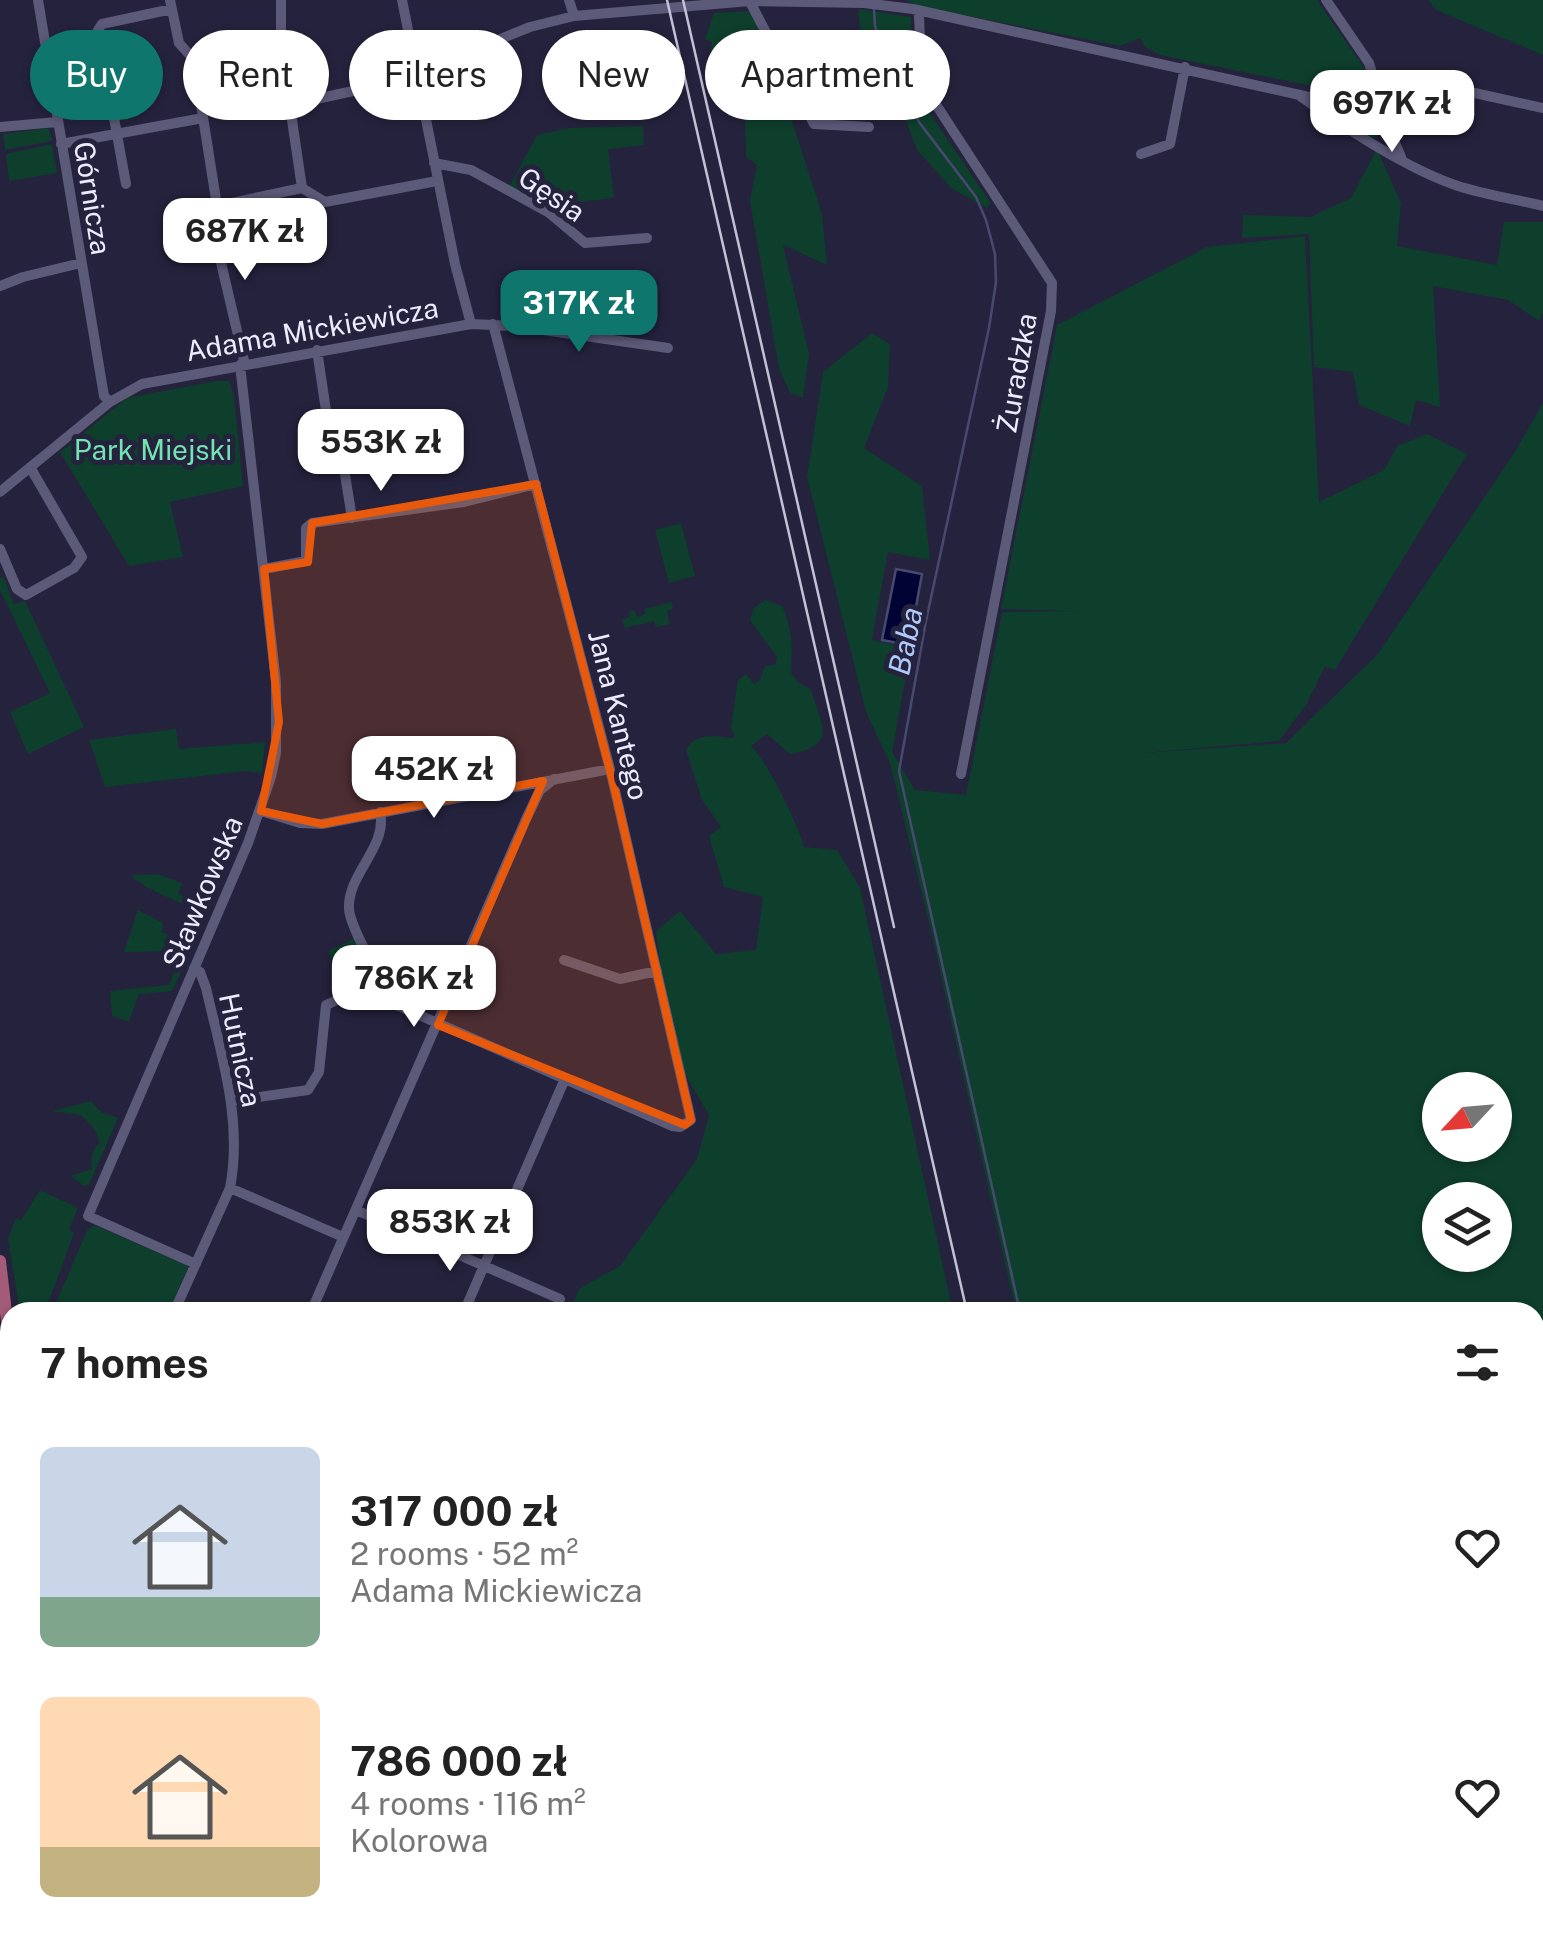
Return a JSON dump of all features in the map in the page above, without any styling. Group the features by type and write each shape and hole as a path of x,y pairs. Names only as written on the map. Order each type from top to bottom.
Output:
{"main road":[{"path":"0,1261 5,1302"}],"street":[{"name":"Górnicza","path":"38,0 102,384 110,402"},
{"path":"281,0 281,30"},
{"path":"402,0 408,30"},
{"path":"569,0 574,16"},
{"path":"522,31 574,16 646,5 749,0 883,4 1299,95 1443,86 1543,108"},
{"path":"749,0 814,124 870,127"},
{"path":"1326,0 1369,63 1402,158"},
{"path":"126,184 99,28 171,4"},
{"name":"Sławkowska","path":"171,4 183,48"},
{"name":"Żuradzka","path":"921,13 922,83 1052,283 1051,312 961,774"},
{"path":"1142,154 1170,144 1185,68"},
{"path":"1332,118 1331,104 1341,94"},
{"path":"1299,95 1366,138 1459,186 1543,206"},
{"path":"61,144 192,120"},
{"name":"Sławkowska","path":"196,1264 88,1216 261,811 272,778 278,722 242,365 215,237 218,206 203,120"},
{"path":"291,120 302,188"},
{"path":"426,120 454,264 472,324"},
{"path":"0,127 57,122"},
{"path":"1366,138 1380,139 1388,126"},
{"name":"Gęsia","path":"434,164 471,170 548,212 585,243 647,238"},
{"path":"218,206 302,188 325,202 437,181"},
{"path":"0,286 81,263"},
{"name":"Adama Mickiewicza","path":"0,492 110,402 142,384 472,324 668,348"},
{"name":"Jana Kantego","path":"493,324 610,769 691,1120 680,1127 672,1126 564,1081"},
{"path":"317,350 329,430 341,450 352,518"},
{"path":"0,550 17,589 26,595 74,568 82,557 30,467"},
{"path":"264,569 306,560 306,528 312,522 464,502 536,484"},
{"path":"261,811 312,825 610,769"},
{"path":"315,1302 534,800 554,779"},
{"path":"380,812 382,830 348,910 394,1004 564,1081 469,1302"},
{"path":"564,960 620,980 657,971"},
{"name":"Hutnicza","path":"179,1302 230,1188 234,1167 232,1101 206,988 200,972 194,968"},
{"path":"232,1101 308,1090 319,1072 326,1005 382,980"},
{"path":"230,1188 343,1237"},
{"path":"356,1210 560,1299"}],"highlighted area":[{"path":"536,484 614,786 691,1120 685,1125 438,1025 543,781 322,824 261,811 279,722 264,569 308,562 312,523"}],"green space":[{"path":"906,0 1317,0 1366,76 1355,87 1328,89 1160,55 1145,47 1140,38 1120,46 918,6"},
{"path":"1428,0 1543,0 1543,55 1436,10"},
{"path":"858,9 911,17 911,30 860,30"},
{"path":"752,11 758,30 708,30 714,13"},
{"path":"1352,95 1375,107 1380,124 1377,137 1371,138 1341,120 1334,110 1338,100"},
{"path":"745,120 792,120 822,214 827,265 783,245 809,354 803,398 790,393 779,368 750,201 757,165 746,157"},
{"path":"906,120 934,120 991,203 987,208 952,189 917,150"},
{"path":"643,126 644,145 608,149 614,198 545,206 509,187 537,135 569,128"},
{"path":"49,128 52,141 5,150 3,134"},
{"path":"52,144 57,173 9,181 6,154"},
{"path":"1377,149 1401,203 1397,246 1497,265 1504,222 1543,222 1543,313 1539,321 1508,300 1433,286 1440,407 1416,400 1410,426 1359,405 1353,372 1314,367 1309,234 1242,238 1243,215 1310,217 1351,198"},
{"path":"1305,236 1319,502 1384,470 1397,446 1427,434 1467,454 1335,670 1325,667 1306,705 1279,741 1144,753 1286,743 1378,654 1513,455 1543,403 1543,1302 1014,1302 890,763 866,712 807,477 823,372 872,333 890,344 888,387 864,448 922,486 930,560 888,552 872,640 911,648 892,752 915,790 966,795 1002,612 1079,611 1001,609 1057,325 1207,247"},
{"name":"Park Miejski","path":"229,381 234,396 243,486 170,502 183,557 129,566 60,452 127,398"},
{"path":"681,523 695,576 669,583 655,530"},
{"path":"0,577 4,578 14,604 25,601 84,727 28,754 10,712 50,693 0,590"},
{"path":"765,600 782,606 790,631 791,673 811,689 823,731 816,745 790,754 767,734 751,746 781,794 804,847 837,850 860,888 951,1302 574,1302 580,1288 620,1266 697,1159 709,1115 685,1074 662,978 656,931 680,911 716,954 756,950 763,897 724,887 709,836 721,827 702,800 686,750 701,738 735,738 731,727 738,680 746,674 754,684 760,680 765,666 775,665 777,657 750,620 754,608"},
{"path":"672,602 673,609 667,611 670,624 656,627 654,621 625,628 622,620 630,617 629,611 635,610 637,617 645,614 644,609"},
{"path":"176,729 179,749 265,742 262,773 246,771 105,787 89,740"},
{"path":"158,874 182,883 178,894 208,907 197,934 192,929 199,912 146,887 130,875"},
{"path":"138,910 163,923 162,932 180,939 190,936 192,945 167,951 124,952"},
{"path":"355,938 374,977 344,988 328,951"},
{"path":"179,961 185,964 172,991 139,994 129,1022 112,1016 110,991 169,985"},
{"path":"91,1101 101,1112 118,1118 89,1185 84,1186 71,1176 92,1169 92,1154 100,1143 95,1130 81,1115 52,1111"},
{"path":"40,1190 78,1208 69,1229 74,1233 49,1302 18,1302 8,1239 16,1218 21,1220"},
{"path":"94,1225 186,1265 173,1302 56,1302 87,1231"}],"water":[{"path":"896,569 922,574 909,645 882,640"}],"waterway":[{"name":"Baba","path":"874,9 882,45 919,122 976,197 995,254 996,282 989,328 926,621 899,771 1018,1302"}],"railway":[{"path":"667,0 965,1302"},
{"path":"683,0 894,927"}]}
